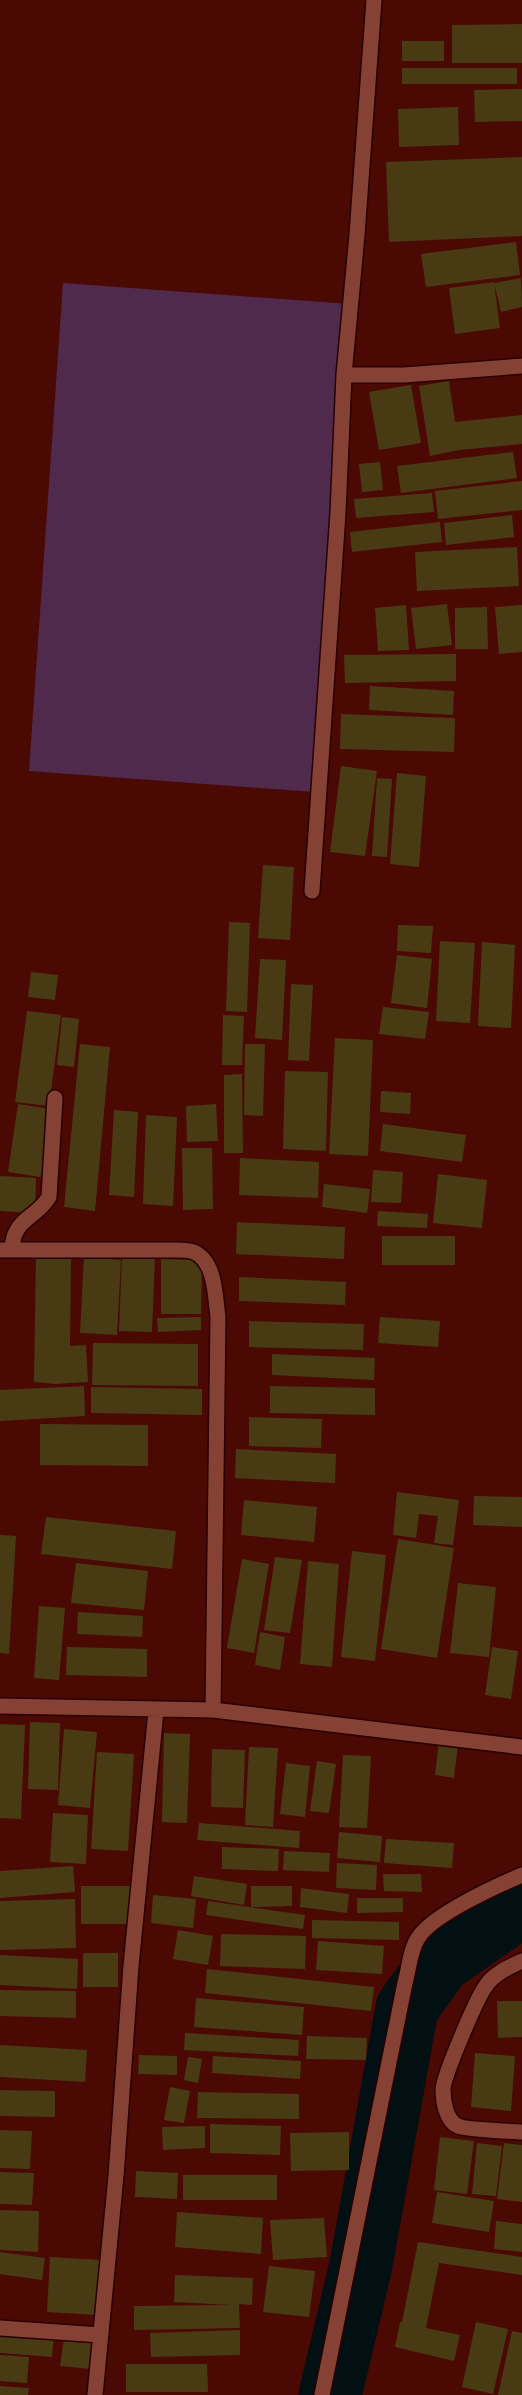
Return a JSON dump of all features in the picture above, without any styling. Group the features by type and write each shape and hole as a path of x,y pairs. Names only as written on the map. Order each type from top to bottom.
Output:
{"street":[{"path":"312,891 338,513 344,375 374,0"},
{"path":"344,375 404,375 522,366"},
{"path":"55,1098 49,1197 42,1208 20,1225 6,1250 195,1252 206,1263 213,1280 218,1317 213,1710"},
{"path":"0,1706 156,1711 213,1710 522,1747"},
{"path":"95,2395 116,2176 131,1965 156,1711"},
{"path":"322,2395 405,1983 418,1938 429,1925 455,1909 522,1875"},
{"path":"522,1961 502,1970 485,1986 443,2088 449,2118 458,2126 522,2132"},
{"path":"0,2328 101,2335"}],"shaded area":[{"path":"63,283 349,304 315,792 29,771"}],"building":[{"path":"522,24 522,63 452,63 452,25"},
{"path":"402,41 444,41 444,61 402,61"},
{"path":"402,68 517,68 517,84 402,84"},
{"path":"522,89 522,121 475,122 474,90"},
{"path":"458,107 459,145 399,147 398,109"},
{"path":"522,157 522,236 389,242 386,162"},
{"path":"516,242 520,275 426,287 421,254"},
{"path":"521,278 522,307 501,312 494,283"},
{"path":"494,282 500,328 455,334 449,288"},
{"path":"449,381 455,422 522,415 522,444 459,450 430,456 419,386"},
{"path":"411,385 421,443 379,450 369,392"},
{"path":"513,452 517,478 401,493 397,466"},
{"path":"380,462 383,490 362,492 359,464"},
{"path":"522,481 522,510 438,519 435,491"},
{"path":"432,493 434,512 356,518 354,499"},
{"path":"512,515 514,537 446,545 444,523"},
{"path":"440,522 442,542 352,552 350,532"},
{"path":"517,547 519,586 417,591 415,552"},
{"path":"447,604 452,645 416,649 411,608"},
{"path":"406,605 409,650 378,651 375,608"},
{"path":"522,605 522,652 499,654 495,607"},
{"path":"487,607 488,649 455,649 455,608"},
{"path":"456,654 456,681 345,683 344,655"},
{"path":"370,686 454,691 453,715 369,710"},
{"path":"341,714 455,718 454,752 340,749"},
{"path":"341,766 377,771 365,856 330,852"},
{"path":"397,773 426,776 419,867 390,864"},
{"path":"377,778 392,779 387,857 372,856"},
{"path":"263,865 294,867 290,940 258,938"},
{"path":"229,922 250,923 247,1012 226,1011"},
{"path":"398,925 433,926 431,953 397,951"},
{"path":"440,941 475,943 470,1023 436,1021"},
{"path":"482,942 515,945 511,1028 478,1026"},
{"path":"397,955 432,959 427,1008 391,1003"},
{"path":"260,959 286,960 282,1040 255,1038"},
{"path":"31,972 58,975 55,1000 28,997"},
{"path":"291,984 313,985 309,1061 288,1060"},
{"path":"383,1007 429,1012 425,1039 379,1034"},
{"path":"27,1011 61,1015 49,1106 15,1102"},
{"path":"223,1015 244,1016 242,1065 222,1065"},
{"path":"62,1017 79,1019 74,1067 57,1065"},
{"path":"335,1038 373,1040 368,1156 329,1154"},
{"path":"80,1044 110,1047 95,1211 64,1207"},
{"path":"245,1044 265,1044 263,1116 244,1115"},
{"path":"285,1071 328,1072 326,1151 283,1149"},
{"path":"242,1074 243,1153 224,1153 224,1075"},
{"path":"381,1091 411,1093 410,1114 380,1112"},
{"path":"18,1104 50,1109 41,1177 8,1172"},
{"path":"216,1104 218,1141 187,1142 186,1106"},
{"path":"114,1110 138,1112 134,1197 109,1195"},
{"path":"146,1115 177,1117 173,1206 143,1204"},
{"path":"383,1124 466,1135 462,1162 380,1151"},
{"path":"182,1148 212,1148 213,1209 183,1210"},
{"path":"240,1158 319,1162 318,1198 239,1195"},
{"path":"373,1170 403,1172 401,1203 371,1202"},
{"path":"438,1174 487,1180 482,1228 433,1223"},
{"path":"0,1176 36,1178 35,1213 0,1211"},
{"path":"324,1184 370,1189 367,1213 322,1207"},
{"path":"378,1211 428,1214 427,1228 377,1226"},
{"path":"237,1222 345,1227 344,1259 236,1254"},
{"path":"382,1236 455,1236 455,1265 382,1265"},
{"path":"36,1255 71,1256 70,1346 86,1345 88,1382 55,1384 34,1382"},
{"path":"122,1256 155,1257 152,1332 119,1331"},
{"path":"84,1257 121,1260 117,1335 80,1333"},
{"path":"161,1259 202,1260 201,1314 161,1314"},
{"path":"239,1277 346,1282 345,1305 239,1301"},
{"path":"201,1317 201,1330 158,1332 157,1318"},
{"path":"380,1317 440,1321 438,1347 378,1343"},
{"path":"249,1321 364,1324 363,1350 249,1347"},
{"path":"93,1343 198,1344 198,1386 92,1385"},
{"path":"272,1354 375,1358 374,1380 272,1375"},
{"path":"84,1386 85,1416 0,1421 0,1390"},
{"path":"270,1386 375,1388 375,1415 270,1413"},
{"path":"91,1387 202,1389 202,1415 91,1413"},
{"path":"249,1417 322,1419 321,1448 249,1446"},
{"path":"40,1424 148,1425 148,1466 40,1465"},
{"path":"236,1449 336,1454 335,1483 235,1478"},
{"path":"397,1492 459,1500 453,1545 434,1543 438,1516 419,1514 416,1538 393,1535"},
{"path":"474,1496 522,1497 522,1527 473,1525"},
{"path":"244,1500 317,1507 314,1542 241,1535"},
{"path":"46,1517 176,1531 172,1569 41,1554"},
{"path":"0,1535 16,1536 9,1654 0,1653"},
{"path":"398,1539 454,1548 437,1658 381,1649"},
{"path":"352,1551 386,1555 375,1661 341,1657"},
{"path":"275,1557 302,1560 290,1633 264,1630"},
{"path":"242,1559 269,1564 254,1653 227,1648"},
{"path":"308,1561 339,1564 332,1667 300,1664"},
{"path":"76,1563 148,1571 144,1610 71,1603"},
{"path":"458,1583 496,1587 489,1657 450,1653"},
{"path":"39,1606 65,1608 59,1680 34,1678"},
{"path":"78,1612 143,1616 142,1637 77,1634"},
{"path":"260,1632 285,1637 280,1670 255,1665"},
{"path":"67,1647 147,1649 147,1677 66,1675"},
{"path":"492,1647 518,1651 511,1699 485,1695"},
{"path":"30,1722 60,1723 58,1790 28,1789"},
{"path":"0,1724 25,1725 21,1819 0,1818"},
{"path":"64,1729 97,1732 90,1808 58,1805"},
{"path":"164,1733 190,1734 187,1823 162,1822"},
{"path":"439,1741 458,1744 454,1778 435,1775"},
{"path":"249,1747 278,1748 273,1827 245,1825"},
{"path":"212,1749 245,1750 243,1808 211,1807"},
{"path":"97,1752 134,1754 128,1851 91,1849"},
{"path":"343,1755 371,1756 367,1828 339,1827"},
{"path":"317,1761 336,1764 329,1813 310,1811"},
{"path":"286,1763 310,1766 305,1817 280,1814"},
{"path":"53,1813 88,1815 86,1864 50,1862"},
{"path":"199,1823 300,1831 299,1848 197,1840"},
{"path":"339,1832 382,1836 380,1862 337,1858"},
{"path":"386,1839 454,1843 452,1868 384,1863"},
{"path":"222,1847 279,1849 278,1871 222,1869"},
{"path":"284,1851 330,1853 329,1872 283,1870"},
{"path":"337,1863 377,1865 376,1890 336,1888"},
{"path":"73,1866 75,1892 0,1898 0,1871"},
{"path":"383,1874 421,1874 422,1892 384,1891"},
{"path":"194,1876 247,1884 244,1905 191,1896"},
{"path":"81,1886 131,1886 131,1924 81,1924"},
{"path":"251,1886 292,1886 292,1906 251,1907"},
{"path":"301,1888 349,1894 347,1913 300,1907"},
{"path":"153,1895 196,1899 193,1928 151,1923"},
{"path":"357,1898 403,1898 403,1912 357,1913"},
{"path":"75,1899 76,1948 0,1950 0,1901"},
{"path":"208,1901 305,1915 303,1929 206,1915"},
{"path":"312,1920 399,1922 399,1940 312,1938"},
{"path":"178,1930 213,1936 208,1965 173,1959"},
{"path":"221,1934 306,1936 305,1969 220,1966"},
{"path":"318,1941 384,1946 382,1974 316,1970"},
{"path":"83,1953 118,1953 118,1987 83,1987"},
{"path":"0,1955 78,1959 77,1989 0,1985"},
{"path":"207,1969 374,1987 371,2011 205,1993"},
{"path":"0,1990 76,1991 76,2018 0,2016"},
{"path":"196,1998 304,2007 302,2035 194,2027"},
{"path":"497,2001 522,2001 522,2037 498,2038"},
{"path":"185,2033 299,2040 298,2056 184,2050"},
{"path":"307,2036 367,2038 366,2060 306,2059"},
{"path":"0,2045 87,2050 85,2082 0,2077"},
{"path":"475,2053 515,2056 511,2111 471,2107"},
{"path":"139,2055 177,2056 177,2075 138,2074"},
{"path":"213,2056 301,2061 300,2079 212,2073"},
{"path":"188,2057 202,2059 198,2083 184,2080"},
{"path":"170,2087 190,2091 184,2123 164,2120"},
{"path":"0,2090 55,2091 55,2117 0,2116"},
{"path":"198,2092 299,2094 299,2119 197,2118"},
{"path":"210,2124 281,2126 280,2155 210,2153"},
{"path":"205,2126 205,2148 163,2150 162,2127"},
{"path":"0,2130 32,2131 30,2169 0,2168"},
{"path":"349,2132 349,2170 291,2171 290,2133"},
{"path":"440,2137 474,2141 467,2194 434,2190"},
{"path":"477,2143 502,2146 496,2196 472,2194"},
{"path":"504,2143 522,2145 522,2202 497,2199"},
{"path":"136,2171 178,2173 177,2199 135,2197"},
{"path":"0,2172 34,2173 32,2205 0,2204"},
{"path":"183,2175 277,2175 277,2200 183,2200"},
{"path":"437,2192 494,2201 489,2232 432,2223"},
{"path":"0,2210 39,2211 38,2252 0,2250"},
{"path":"177,2212 263,2218 261,2254 175,2247"},
{"path":"324,2218 327,2257 273,2260 270,2220"},
{"path":"496,2221 522,2224 522,2252 494,2249"},
{"path":"418,2242 522,2257 522,2275 439,2263 426,2328 460,2335 454,2361 395,2347"},
{"path":"0,2252 45,2258 42,2280 0,2274"},
{"path":"50,2257 100,2260 97,2315 47,2312"},
{"path":"269,2266 315,2271 309,2317 263,2312"},
{"path":"175,2275 253,2278 252,2305 239,2304 240,2328 134,2330 134,2306 231,2305 174,2302"},
{"path":"476,2322 508,2329 493,2394 462,2387"},
{"path":"0,2330 54,2334 52,2357 0,2353"},
{"path":"240,2330 240,2355 151,2357 150,2333"},
{"path":"512,2331 522,2333 522,2395 498,2395"},
{"path":"64,2338 94,2341 90,2369 60,2366"},
{"path":"0,2355 29,2357 27,2383 0,2381"},
{"path":"126,2364 207,2364 208,2392 126,2392"},
{"path":"0,2386 29,2388 28,2395 0,2395"}],"waterway":[{"path":"330,2395 361,2265 407,2008 440,1962 522,1905"}]}
